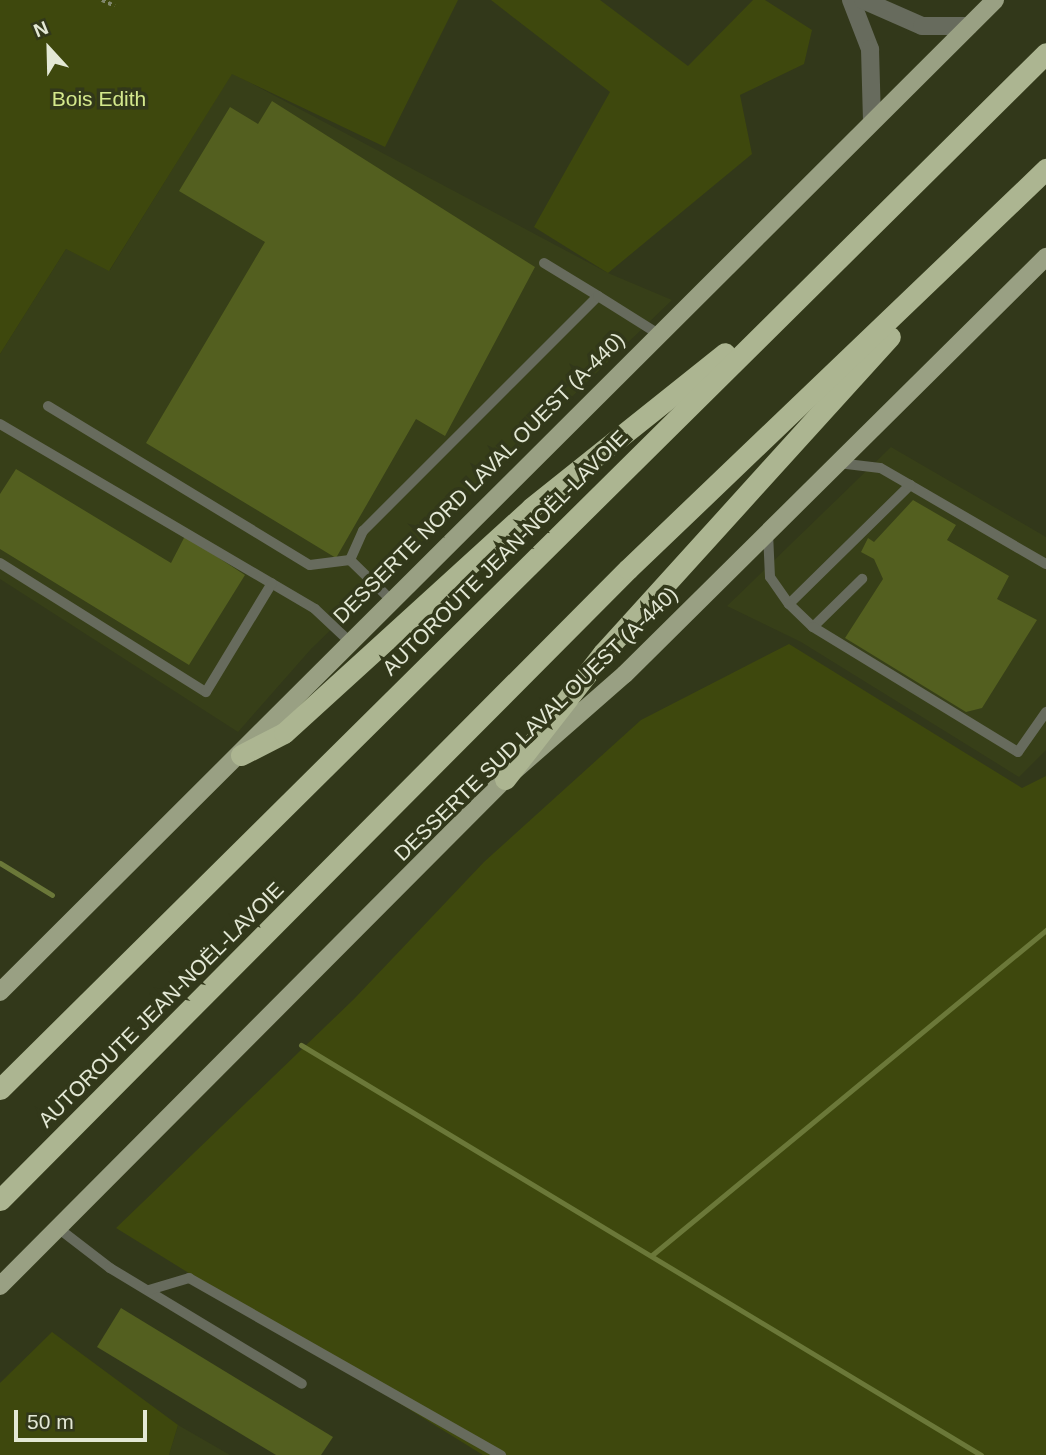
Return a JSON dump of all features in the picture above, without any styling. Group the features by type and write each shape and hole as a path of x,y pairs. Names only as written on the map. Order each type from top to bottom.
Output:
{"highway":[{"name":"AUTOROUTE JEAN-NOËL-LAVOIE","path":"0,1089 1046,53"},
{"name":"AUTOROUTE JEAN-NOËL-LAVOIE","path":"0,1200 628,569 1046,169"},
{"path":"505,779 603,653 1006,208"},
{"path":"241,755 284,733 531,509 814,281"}],"main road":[{"name":"DESSERTE NORD LAVAL OUEST (A-440)","path":"4,982 241,755 348,640 995,0"},
{"name":"DESSERTE SUD LAVAL OUEST (A-440)","path":"0,1286 505,779 625,674 1046,257"}],"street":[{"path":"851,0 870,50 872,121"},
{"path":"863,0 922,26 969,26"}],"lane":[{"path":"544,263 657,333"},
{"path":"349,559 363,531 598,296"},
{"path":"48,405 310,565 349,559"},
{"path":"0,424 315,609 348,640"},
{"path":"838,463 880,467 1046,564"},
{"path":"789,604 910,485"},
{"path":"768,533 770,577 789,604 813,627 1018,752 1046,712"},
{"path":"349,559 390,598"},
{"path":"0,564 206,692 272,583"},
{"path":"813,627 862,579"},
{"path":"58,1228 149,1290 302,1384"},
{"path":"149,1290 189,1278 501,1455"}],"path":[{"path":"102,0 115,6"}],"shaded area":[{"path":"232,73 608,273 672,300 311,649 238,732 0,579 0,354 66,249 110,270"},
{"path":"891,447 1046,537 1046,750 1019,777 801,642 727,606"},
{"path":"178,1425 230,1455 169,1455"}],"green space":[{"name":"Bois Edith","path":"0,0 458,0 385,147 232,74 109,271 66,249 0,354"},
{"path":"491,0 600,0 688,66 753,0 765,0 812,30 804,64 740,95 752,154 608,273 534,227 610,92"},
{"path":"789,644 1022,788 1046,776 1046,1455 483,1455 116,1228 354,999 484,862 641,720"},
{"path":"52,1332 178,1425 169,1455 0,1455 0,1383"}],"building":[{"path":"272,101 535,267 445,436 416,419 336,558 146,443 265,242 179,191 230,107 258,124"},
{"path":"16,469 171,563 185,536 245,575 189,665 0,549 0,494"},
{"path":"913,500 956,525 947,540 1009,576 997,599 1037,620 982,708 966,712 845,638 883,579 874,559 861,552 868,538 874,542"},
{"path":"121,1308 333,1437 321,1455 276,1455 97,1347"}],"waterway":[{"path":"0,863 52,895"},
{"path":"652,1255 1046,930"},
{"path":"301,1045 981,1455"}]}
